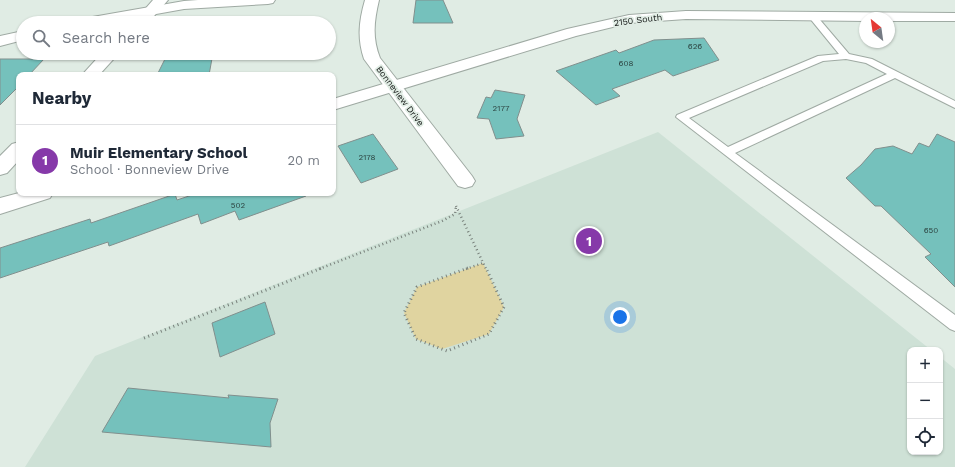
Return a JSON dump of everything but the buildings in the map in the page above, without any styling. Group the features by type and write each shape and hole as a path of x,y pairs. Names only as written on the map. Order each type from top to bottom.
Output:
{"street":[{"path":"110,16 156,5 184,5 268,0"},
{"name":"Bonneview Drive","path":"372,0 365,31 366,45 372,59 466,181"},
{"path":"146,16 156,5"},
{"name":"2150 South","path":"336,103 572,32 629,19 686,15 955,17"},
{"path":"0,41 16,38"},
{"path":"93,72 104,60"},
{"path":"0,168 16,151"},
{"path":"0,206 33,196"}],"lane":[{"path":"812,16 846,56"},
{"path":"955,105 869,61 846,56 820,58 681,116 955,324"},
{"path":"727,152 895,74"}],"path":[{"path":"144,338 442,221 455,214 456,206 504,307 489,334 447,351 416,340 404,313 417,287 483,263"}],"shaded area":[{"path":"658,132 927,347 907,347 907,455 943,455 943,359 955,369 955,467 25,467 95,356"},
{"path":"483,263 504,307 489,334 442,349 416,339 404,313 417,287"}],"place":[{"name":"Muir Elementary School","path":"589,241"}]}
